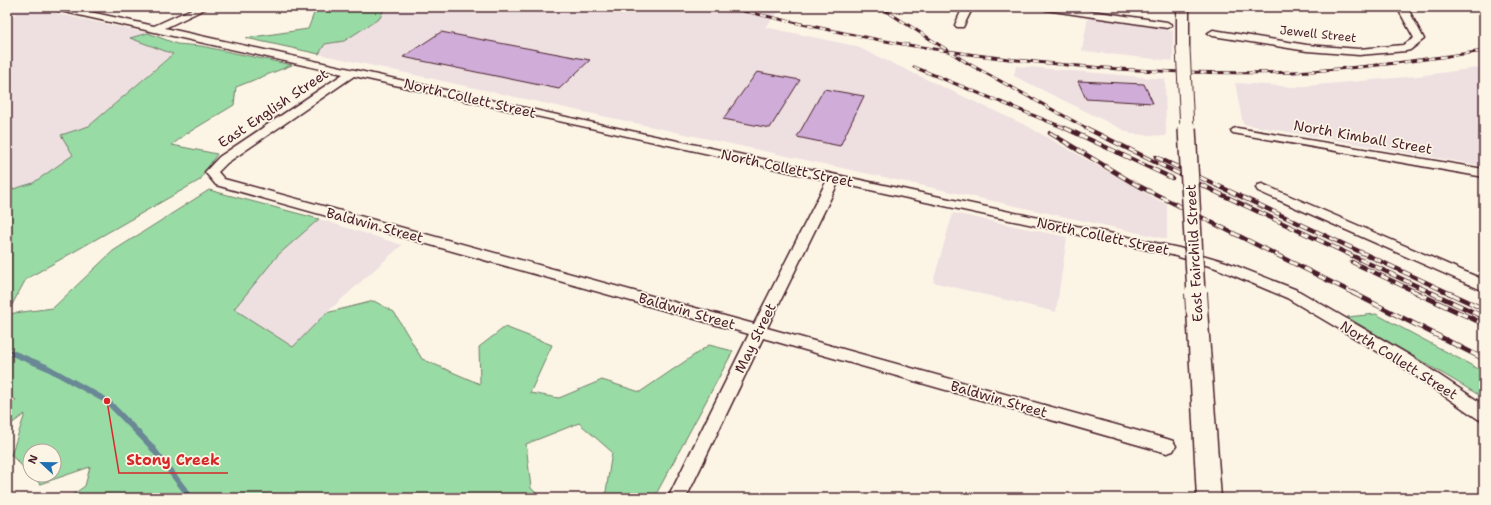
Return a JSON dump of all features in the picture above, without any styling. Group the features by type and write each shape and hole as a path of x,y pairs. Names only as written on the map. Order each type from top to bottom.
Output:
{"street":[{"name":"North Collett Street","path":"56,7 1174,251 1221,264 1292,294 1403,359 1484,414"},
{"path":"155,29 204,7"},
{"path":"960,25 968,7"},
{"path":"1046,7 1167,25"},
{"name":"East Fairchild Street","path":"1183,7 1183,48 1209,498"},
{"name":"Jewell Street","path":"1213,33 1307,48 1359,52 1406,48 1419,39 1402,7"},
{"name":"East English Street","path":"211,172 224,160 353,72"},
{"name":"North Kimball Street","path":"1237,131 1484,173"},
{"name":"Baldwin Street","path":"211,172 220,182 646,299 758,332 1167,446"},
{"name":"May Street","path":"677,498 834,178"},
{"path":"1262,188 1484,286"}],"shaded area":[{"path":"7,7 25,7 148,33 130,38 173,53 89,126 61,135 73,155 33,183 7,191 7,18 18,13 7,11"},
{"path":"391,7 762,7 779,12 765,27 855,46 1027,126 1167,205 1167,239 319,54 325,44 344,41 380,18 384,9"},
{"path":"1088,17 1173,31 1173,61 1082,51"},
{"path":"1016,66 1165,79 1166,136 1132,134 1014,76"},
{"path":"1484,67 1484,166 1243,124 1235,83 1294,87 1418,76"},
{"path":"953,213 1067,237 1056,312 933,282"},
{"path":"319,219 402,245 326,313 293,347 234,309 278,255"}],"green space":[{"path":"391,7 384,9 380,18 344,41 325,44 319,54 246,38 308,29 316,8"},
{"path":"148,33 177,44 201,46 292,65 236,87 234,105 186,134 172,145 217,154 200,180 26,279 7,314 7,191 33,183 73,155 61,135 89,126 173,54 130,38"},
{"path":"209,190 319,219 278,255 234,309 293,347 326,313 374,301 394,312 422,359 480,384 479,347 505,327 552,345 530,393 559,398 602,380 640,392 709,345 733,351 654,498 605,498 612,452 579,423 526,444 531,488 541,498 68,498 85,486 90,467 62,477 62,443 22,443 22,466 11,455 25,414 7,427 7,407 16,400 7,394 7,314 53,308 113,251"},
{"path":"1376,314 1484,372 1484,398 1347,317"}],"building":[{"path":"441,32 590,60 559,89 403,57"},
{"path":"757,72 800,80 770,128 723,119"},
{"path":"1078,81 1144,84 1153,103 1086,99"},
{"path":"824,89 864,96 840,146 797,137"}],"waterway":[{"path":"7,351 46,367 107,401 150,445 191,498"}],"railway":[{"path":"726,7 843,33 949,51"},
{"path":"880,7 949,51"},
{"path":"949,51 1009,59 1103,68 1150,71 1245,73 1341,69 1484,51"},
{"path":"949,51 969,64 1088,129"},
{"path":"914,67 1067,129"},
{"path":"1065,128 1172,178"},
{"path":"1088,129 1214,191 1434,294"},
{"path":"1050,133 1133,183 1353,293"},
{"path":"1156,157 1451,294"},
{"path":"1352,262 1420,294"},
{"path":"1353,293 1484,359"},
{"path":"1417,293 1484,324"},
{"path":"1432,293 1484,317"},
{"path":"1449,293 1484,309"}],"place":[{"name":"Stony Creek","path":"107,401"}]}
